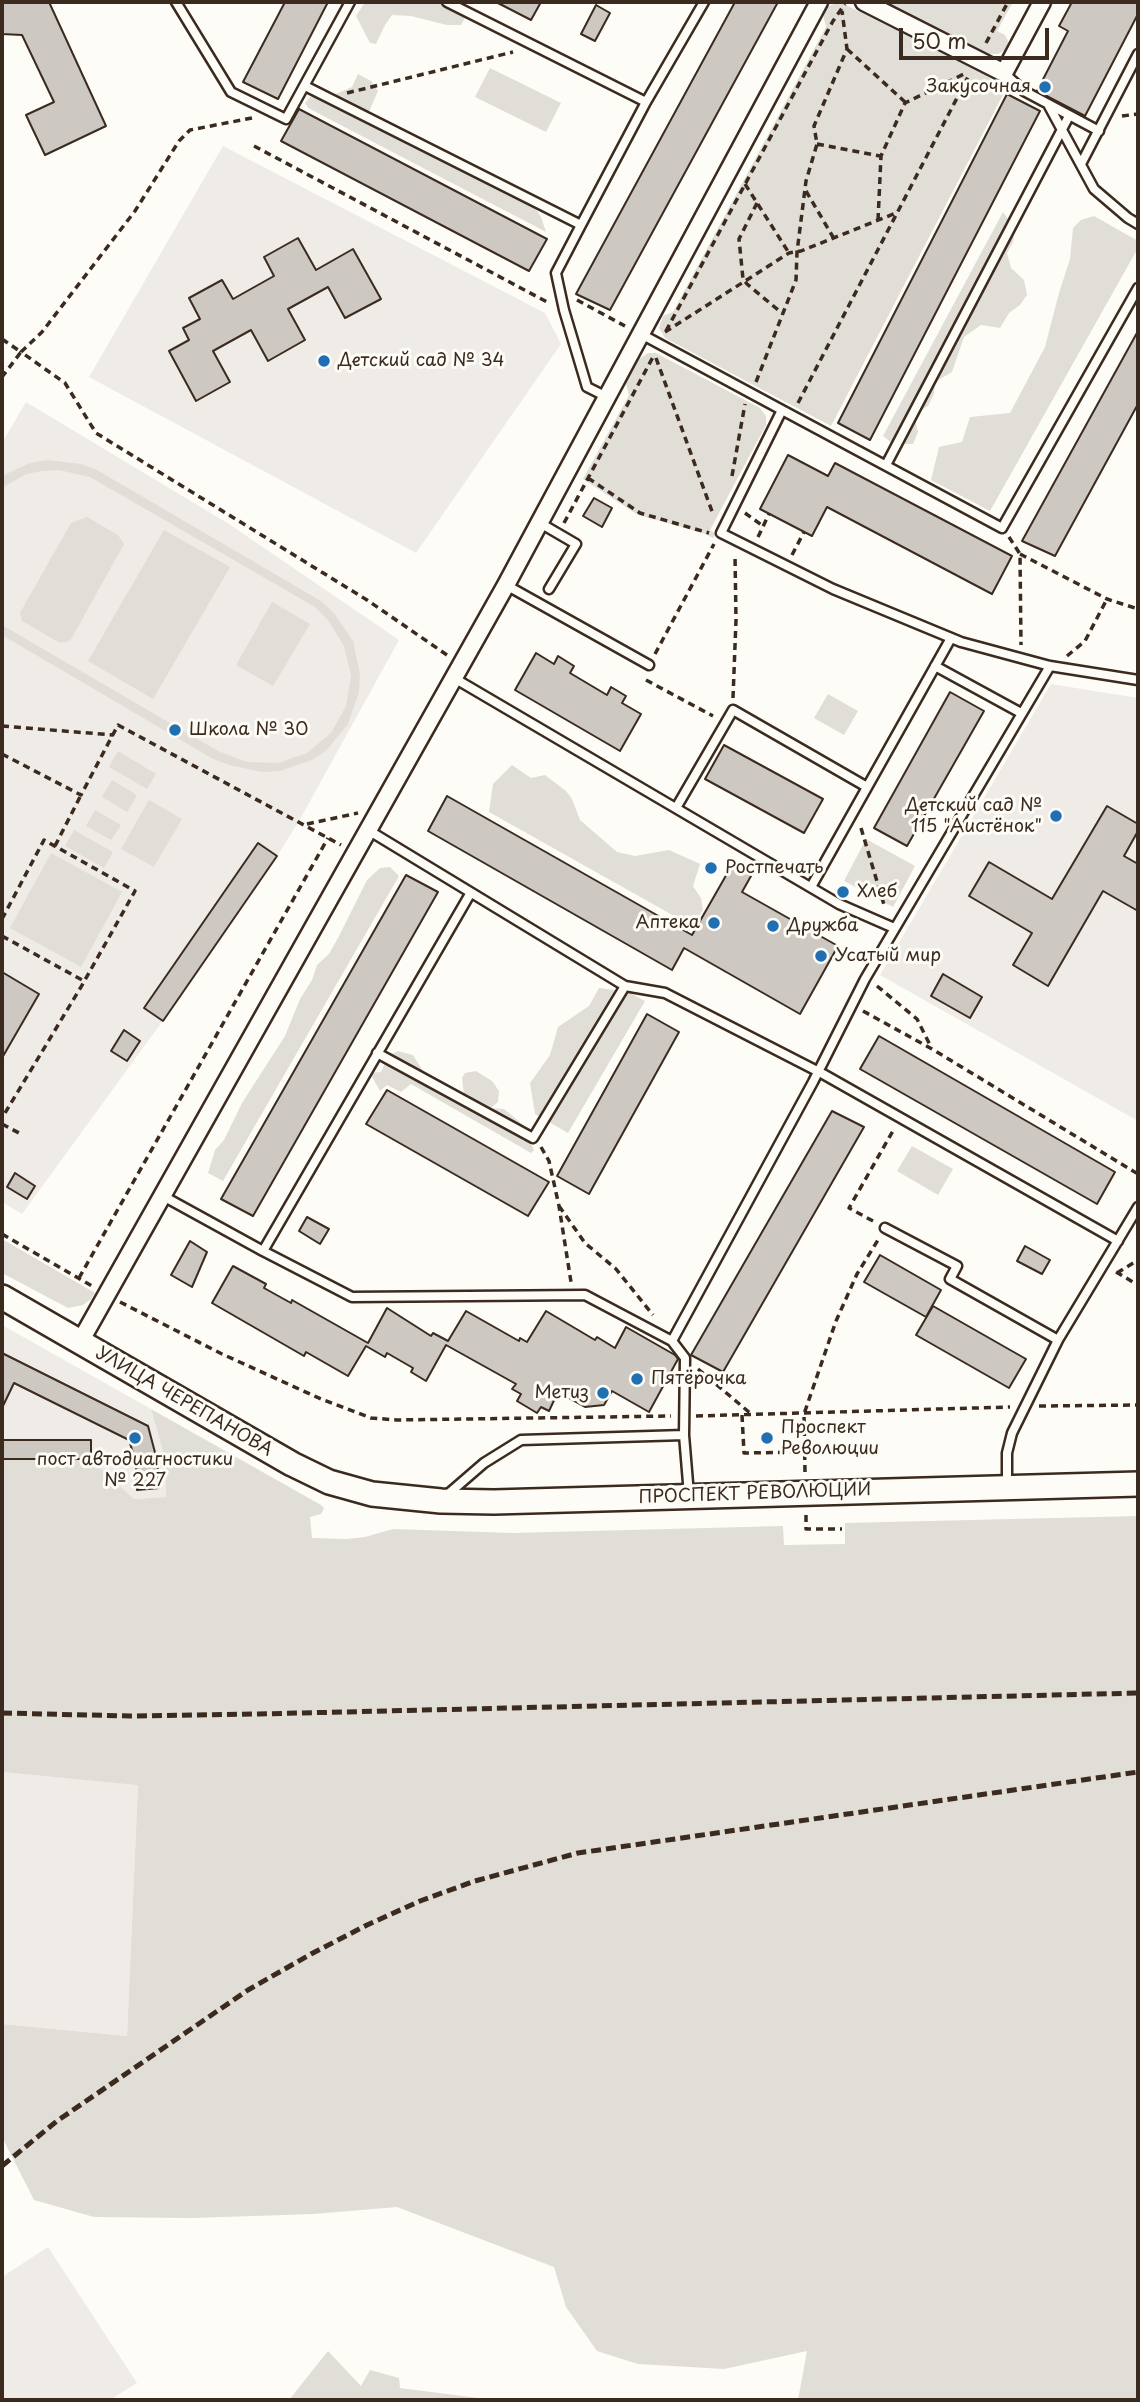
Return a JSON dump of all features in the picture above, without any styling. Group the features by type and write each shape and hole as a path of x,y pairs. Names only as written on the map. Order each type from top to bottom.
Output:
{"main road":[{"name":"УЛИЦА ЧЕРЕПАНОВА","path":"2,1297 292,1464 329,1482 372,1494"},
{"name":"ПРОСПЕКТ РЕВОЛЮЦИИ","path":"372,1494 441,1501 1138,1484"}],"street":[{"path":"80,1342 506,585 607,397 635,331 819,2"},
{"path":"864,2 1004,73 1042,2"}],"lane":[{"path":"176,2 230,92 286,119 350,2"},
{"path":"447,2 646,102"},
{"path":"607,397 587,387 556,273 646,102 704,2"},
{"path":"1081,163 1138,54"},
{"path":"1004,73 1024,91 1099,131"},
{"path":"305,86 581,225"},
{"path":"1049,106 1094,189 1138,224"},
{"path":"886,465 1069,116"},
{"path":"635,331 1002,528 1138,288"},
{"path":"782,410 721,533 833,589 951,638 1050,666 1138,680"},
{"path":"540,523 576,544 549,589"},
{"path":"506,585 649,665"},
{"path":"811,887 951,638"},
{"path":"935,666 1021,713"},
{"path":"672,1342 893,927 1050,666"},
{"path":"454,678 839,904 893,927"},
{"path":"676,808 733,710 867,787"},
{"path":"368,830 625,986 665,993 818,1072 1118,1241"},
{"path":"263,1251 470,894"},
{"path":"376,1053 533,1138 625,986"},
{"path":"163,1196 352,1297 585,1295 672,1342 685,1358 684,1435 689,1496"},
{"path":"1007,1487 1008,1443 1058,1340 1138,1207"},
{"path":"885,1227 957,1266 950,1279 1058,1340"},
{"path":"441,1501 484,1463 521,1440 684,1435"}],"path":[{"path":"558,534 833,21 846,2"},
{"path":"976,58 1008,2"},
{"path":"731,480 745,403 796,280 805,190 817,144 814,126 847,50 842,10"},
{"path":"328,97 537,46"},
{"path":"847,50 905,103"},
{"path":"791,416 970,71 905,103 881,156 877,220"},
{"path":"2,377 81,284 135,211 179,141 190,130 274,113"},
{"path":"817,144 881,156"},
{"path":"254,146 564,310"},
{"path":"745,184 789,253"},
{"path":"805,190 833,237"},
{"path":"757,203 739,239 744,282 783,314"},
{"path":"665,332 789,253 898,212"},
{"path":"559,291 635,331"},
{"path":"2,339 65,383 96,433 367,600 449,656"},
{"path":"655,356 713,514"},
{"path":"588,478 640,513 718,537 649,665 645,679 726,722"},
{"path":"704,531 719,503"},
{"path":"744,508 747,517 763,526 769,514"},
{"path":"1002,528 1020,554 1107,599 1137,609"},
{"path":"797,546 804,532"},
{"path":"733,710 736,620 734,540"},
{"path":"1020,554 1021,658"},
{"path":"1050,666 1068,656 1085,641 1107,599"},
{"path":"54,847 118,725 342,846"},
{"path":"2,726 113,735"},
{"path":"2,754 81,795"},
{"path":"855,810 893,927"},
{"path":"305,825 360,813"},
{"path":"79,1278 328,838"},
{"path":"2,919 44,840 135,891 2,1118"},
{"path":"2,936 84,981"},
{"path":"865,979 884,990 917,1019 932,1049"},
{"path":"852,1005 932,1049 1138,1174"},
{"path":"804,1414 836,1321 857,1274 885,1227 849,1208 900,1118"},
{"path":"2,1124 19,1133"},
{"path":"535,1135 549,1161 573,1294"},
{"path":"559,1206 586,1243 616,1269 636,1292 672,1342"},
{"path":"2,1234 107,1294 222,1354 321,1399 371,1418 397,1420 752,1415 1138,1405"},
{"path":"1117,1273 1138,1260"},
{"path":"1103,1265 1138,1285"},
{"path":"685,1358 752,1415"},
{"path":"742,1415 744,1453 804,1452"}],"shaded area":[{"path":"365,2 440,2 466,16 461,25 447,25 411,16 392,15 376,44 370,43 356,16"},
{"path":"840,2 985,75 1006,89 831,426 665,338 659,328 663,316 673,312 826,27 823,15 829,6"},
{"path":"885,2 1013,2 997,31 1005,35 1009,43 1005,50 998,54 988,54"},
{"path":"490,68 561,103 546,132 475,97"},
{"path":"358,74 371,81 378,91 365,121 534,206 546,232 308,108 305,103 311,96 336,94 352,87"},
{"name":"Детский сад № 34","path":"223,146 545,313 561,344 416,553 89,377"},
{"path":"1003,212 1015,229 1013,242 1007,253 1011,268 1024,280 1027,295 1020,305 1009,313 1000,328 981,325 964,337 952,372 935,382 934,394 928,406 914,415 918,432 913,444 893,444 883,436"},
{"path":"1094,216 1138,241 1138,248 990,511 931,480 939,447 962,442 970,417 1010,413 1045,347 1070,259 1073,228 1081,220"},
{"path":"648,353 656,353 760,408 766,416 766,425 710,530 716,534 713,538 638,515 583,479 629,395 626,384 639,359"},
{"name":"Школа № 30","path":"26,402 229,524 399,640 277,856 159,1026 22,1214 2,1202 2,443"},
{"path":"47,460 81,464 97,470 321,601 334,613 353,641 360,674 359,692 348,724 326,751 312,760 280,771 262,772 229,765 213,759 2,635 2,625 218,751 247,762 278,763 307,753 331,733 346,706 351,676 344,646 328,620 315,607 90,477 59,470 42,471 26,474 2,488 2,476 30,463"},
{"path":"87,517 118,535 124,544 70,641 60,643 22,621 20,613 71,523"},
{"path":"164,530 230,567 153,699 88,661"},
{"path":"272,602 310,624 273,686 236,665"},
{"name":"Детский сад № 115 \"Аистёнок\"","path":"1051,684 1138,698 1138,1121 880,975"},
{"path":"828,694 858,711 844,735 814,718"},
{"path":"118,751 156,774 147,789 109,767"},
{"path":"512,765 531,778 545,775 566,791 580,820 617,852 635,856 669,850 700,864 693,886 701,898 703,910 692,926 489,812 493,784"},
{"path":"112,780 137,795 127,812 102,797"},
{"path":"149,800 182,819 154,867 121,849"},
{"path":"95,810 121,825 111,840 86,826"},
{"path":"74,830 113,852 104,868 65,846"},
{"path":"866,839 915,866 893,907 844,881"},
{"path":"51,853 122,892 81,967 10,928"},
{"path":"390,867 399,876 223,1181 208,1173 215,1150 224,1140 242,1103 285,1036 317,965 329,954 367,880 380,868"},
{"path":"599,988 628,992 645,1001 568,1133 535,1114 530,1083 550,1055 558,1027 589,1006"},
{"path":"398,1051 413,1055 425,1074 444,1085 455,1102 464,1095 462,1078 465,1073 476,1071 492,1081 499,1091 498,1102 491,1108 504,1109 522,1124 534,1150 531,1153 411,1084 401,1092 387,1085 380,1091 370,1073 381,1072 389,1055"},
{"path":"912,1146 953,1169 938,1195 897,1171"},
{"path":"2,1239 95,1293 83,1305 68,1308 2,1273"},
{"path":"2,1325 151,1409 166,1462 166,1497 134,1499 91,1459 2,1459"},
{"path":"151,1409 321,1505 324,1508 321,1514 310,1517 312,1538 365,1537 393,1529 513,1533 783,1526 784,1545 845,1544 845,1523 1138,1516 1138,2400 798,2400 807,2351 724,2369 638,2364 597,2351 566,2307 554,2267 397,2207 314,2214 192,2218 94,2217 34,2200 3,2139 2,2024 127,2036 138,1785 2,1772 2,1459 91,1459 134,1499 166,1497 166,1462"},
{"path":"2,1772 138,1784 127,2036 2,2024"},
{"path":"48,2247 137,2383 110,2400 2,2400 2,2277"},
{"path":"328,2351 361,2386 370,2370 399,2378 400,2388 478,2398 289,2400"}],"building":[{"path":"2,2 49,2 106,126 45,155 26,115 54,102 22,35 2,34"},
{"path":"285,2 328,2 278,99 243,82"},
{"path":"496,2 541,2 531,20"},
{"path":"735,2 778,2 610,310 576,294"},
{"path":"1072,2 1138,2 1138,14 1085,116 1037,91 1068,31 1059,26"},
{"path":"596,5 610,13 595,41 581,34"},
{"path":"1007,94 1040,111 870,440 838,423"},
{"path":"299,109 547,239 529,271 281,141"},
{"path":"298,238 316,270 353,249 381,299 345,318 328,287 288,309 305,340 268,361 251,330 213,351 230,382 196,401 169,351 189,340 183,328 200,319 189,298 222,280 233,299 274,276 264,257"},
{"path":"1138,331 1138,404 1055,556 1022,541"},
{"path":"788,455 828,476 835,463 1012,556 992,594 827,507 812,536 760,509"},
{"path":"594,498 612,508 602,527 583,516"},
{"path":"536,653 554,664 558,656 574,666 570,673 607,695 611,687 626,696 622,703 641,714 620,751 515,690"},
{"path":"950,692 984,711 907,846 874,828"},
{"path":"724,745 823,799 804,833 705,779"},
{"path":"447,796 692,935 732,865 751,876 742,892 838,946 800,1014 684,948 672,970 428,831"},
{"path":"1107,806 1138,824 1138,831 1124,856 1138,864 1138,911 1103,891 1048,986 1013,965 1032,933 969,896 989,862 1052,899"},
{"path":"258,843 277,856 163,1021 144,1008"},
{"path":"406,875 438,892 253,1216 221,1199"},
{"path":"2,972 39,994 2,1058"},
{"path":"943,974 982,997 970,1018 931,996"},
{"path":"647,1014 679,1032 589,1194 557,1176"},
{"path":"124,1030 140,1041 127,1061 111,1051"},
{"path":"879,1036 1115,1172 1097,1204 860,1069"},
{"path":"387,1090 549,1182 528,1216 366,1124"},
{"path":"832,1111 864,1127 723,1372 691,1355"},
{"path":"15,1173 35,1186 27,1199 7,1187"},
{"path":"307,1217 329,1229 320,1244 299,1231"},
{"path":"190,1241 207,1252 192,1287 171,1275"},
{"path":"1025,1246 1050,1260 1042,1274 1017,1261"},
{"path":"880,1255 941,1290 926,1317 864,1282"},
{"path":"233,1266 266,1284 264,1288 291,1303 292,1300 368,1343 387,1308 431,1336 433,1333 448,1341 466,1311 519,1341 520,1338 527,1342 546,1311 595,1340 597,1337 615,1348 626,1327 678,1359 649,1412 612,1391 604,1405 585,1407 558,1392 549,1411 541,1407 537,1413 517,1401 521,1394 512,1389 516,1384 446,1345 426,1381 411,1372 413,1368 387,1353 385,1357 366,1346 348,1376 306,1352 304,1356 212,1303"},
{"path":"933,1306 1026,1359 1009,1388 916,1335"},
{"path":"2,1353 148,1426 157,1460 159,1488 137,1490 136,1463 129,1440 14,1383 2,1408"},
{"path":"2,1440 91,1440 91,1459 2,1459"}],"railway":[{"path":"2,1713 130,1716 259,1714 1138,1693"},
{"path":"2,2166 57,2121 248,1990 367,1925 420,1901 475,1881 578,1853 1138,1772"}],"place":[{"name":"Закусочная","path":"1045,87"},
{"name":"Детский сад № 34","path":"324,361"},
{"name":"Школа № 30","path":"175,730"},
{"name":"Детский сад № 115 \"Аистёнок\"","path":"1056,816"},
{"name":"Ростпечать","path":"711,868"},
{"name":"Хлеб","path":"843,892"},
{"name":"Аптека","path":"714,923"},
{"name":"Дружба","path":"773,926"},
{"name":"Усатый мир","path":"821,956"},
{"name":"Пятёрочка","path":"637,1379"},
{"name":"Метиз","path":"603,1393"},
{"name":"пост автодиагностики № 227","path":"135,1438"},
{"name":"Проспект Революции","path":"767,1438"}]}
